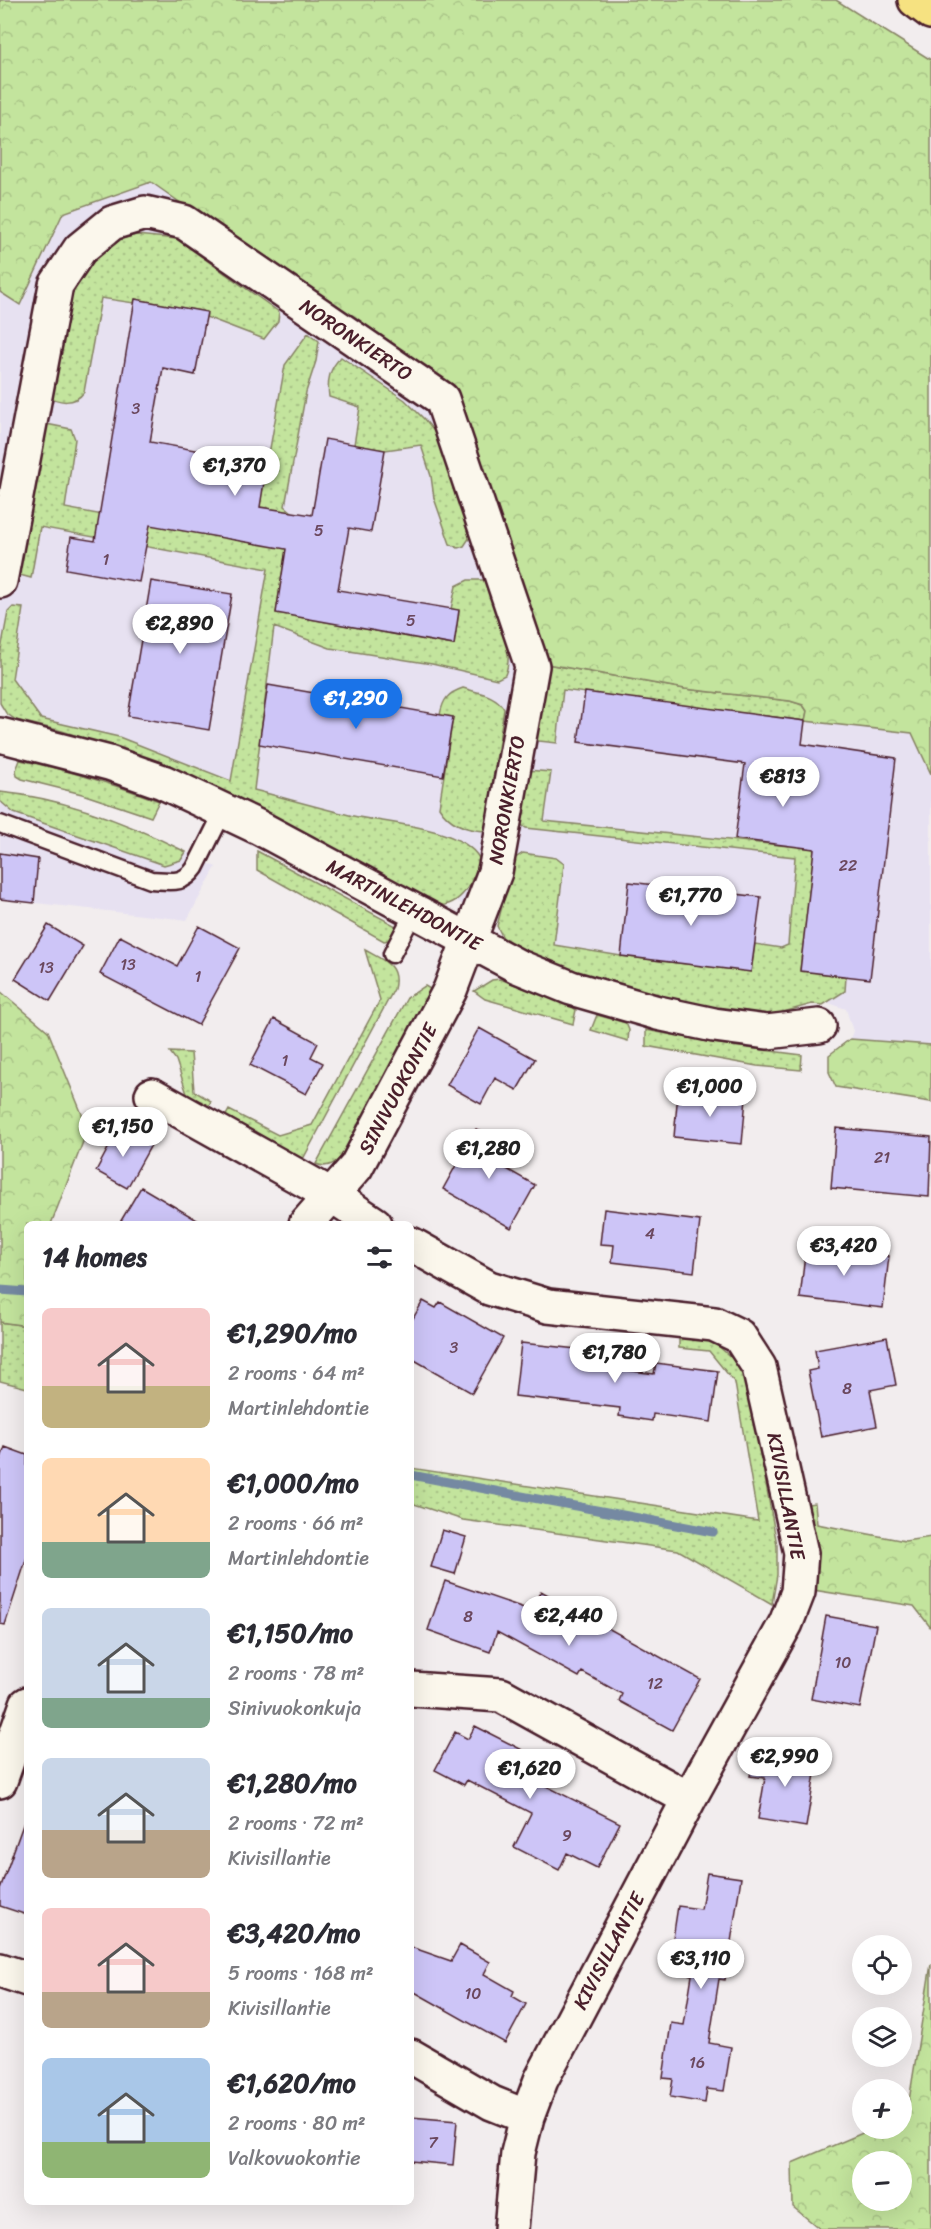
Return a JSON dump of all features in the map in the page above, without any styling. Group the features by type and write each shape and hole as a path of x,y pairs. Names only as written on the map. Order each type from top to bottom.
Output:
{"highway":[{"path":"915,0 931,12"}],"street":[{"name":"NORONKIERTO","path":"0,581 56,285 80,249 112,223 144,213 184,222 442,399 532,666 495,872 468,940"},
{"name":"MARTINLEHDONTIE","path":"0,735 109,763 163,782 224,810 517,966 571,988 658,1013 714,1024 767,1032 819,1026"},
{"name":"SINIVUOKONTIE","path":"309,1221 356,1167 446,998 468,940"},
{"path":"152,1095 333,1196 370,1221"},
{"name":"KIVISILLANTIE","path":"414,1246 489,1288 548,1306 714,1324 739,1336 759,1367 801,1552 798,1592 786,1623 541,2080 527,2117 518,2153 512,2229"},
{"path":"414,1689 501,1695 690,1799"},
{"path":"0,1781 24,1713"},
{"path":"0,1970 24,1979"},
{"path":"414,2058 492,2103 527,2117"}],"lane":[{"path":"0,824 151,880 177,882 189,876 195,868 224,810"},
{"path":"392,954 415,910"}],"shaded area":[{"path":"151,181 460,400 547,664 807,711 805,721 912,733 931,774 931,1045 850,1039 853,1031 846,1009 806,995 533,944 439,891 230,782 0,707 0,292 20,305 63,213"},
{"path":"0,792 62,803 123,824 158,838 216,867 187,920 0,899"}],"green space":[{"path":"0,0 836,0 931,60 931,774 912,733 805,721 807,711 803,705 790,701 685,689 547,664 460,400 151,182 63,213 20,305 0,292"},
{"path":"136,235 177,239 279,312 278,321 264,339 206,317 206,312 135,299 134,303 101,298 84,392 71,401 51,398 46,395 74,273 113,241"},
{"path":"308,333 319,341 316,361 306,392 285,506 292,512 276,613 454,645 459,611 451,609 456,586 468,580 487,580 504,627 508,664 505,675 497,679 432,664 330,648 274,627 254,790 358,817 424,828 457,840 470,848 479,858 471,883 460,897 446,905 437,906 227,793 178,770 62,731 16,720 6,713 0,703 0,655 8,612 13,607 23,608 12,679 41,719 119,737 231,781 268,569 40,527 31,578 16,574 41,423 71,429 75,439 65,508 253,543 285,365"},
{"path":"341,357 405,400 442,441 472,534 464,546 458,548 450,544 434,498 431,476 421,445 385,450 354,445 360,407 329,397 330,375"},
{"path":"547,664 685,689 790,701 803,705 807,711 805,721 563,690 557,743 539,741 533,738"},
{"path":"463,688 491,697 504,709 485,831 459,825 439,807 453,717 440,715 447,697"},
{"path":"20,760 90,778 159,801 151,817 82,794 22,779 17,776 16,770"},
{"path":"825,760 800,970 846,977 845,991 823,1005 812,1004 762,1018 636,994 548,963 505,942 497,926 514,859 523,853 556,858 564,864 554,945 621,956 751,972 755,944 781,948 788,945 795,857 526,828 520,824 527,770 551,772 544,821 788,846"},
{"path":"0,792 48,800 96,813 186,852 181,860 164,865 14,813 0,801"},
{"path":"257,851 396,926 389,940 384,941 257,870"},
{"path":"365,950 384,960 392,969 395,974 394,989 302,1161 224,1119 229,1110 278,1135 312,1125 380,1000"},
{"path":"500,979 570,1005 576,1010 573,1024 485,999 474,991 492,980"},
{"path":"425,986 432,990 342,1156 330,1165 316,1164 407,998"},
{"path":"0,991 48,1031 88,1129 52,1221 24,1221 24,1326 0,1322"},
{"path":"597,1015 626,1023 629,1030 628,1041 591,1030"},
{"path":"646,1030 732,1046 802,1055 801,1070 757,1066 646,1046"},
{"path":"850,1039 931,1045 931,1102 836,1087 829,1072 829,1055"},
{"path":"170,1052 191,1053 194,1091 211,1101 207,1109 188,1097 176,1060"},
{"path":"0,1322 24,1326 24,1387 0,1381"},
{"path":"679,1334 715,1343 735,1361 748,1384 777,1545 777,1575 772,1604 678,1550 463,1520 414,1504 414,1468 758,1521 735,1383 709,1351 679,1348"},
{"path":"815,1503 817,1524 905,1541 931,1537 931,1628 914,1606 807,1589 800,1505"},
{"path":"931,1964 931,2229 820,2229 793,2207 792,2163 852,2138 912,2139 912,2082"}],"building":[{"path":"135,299 207,312 195,375 163,368 150,442 267,463 260,507 312,515 325,439 385,450 371,532 349,528 338,590 459,610 454,645 276,613 286,549 150,525 139,582 66,569 71,537 95,541"},
{"path":"151,581 232,594 209,730 128,716"},
{"path":"268,685 453,717 443,776 259,744"},
{"path":"585,692 805,721 802,744 896,758 870,979 800,971 814,849 735,839 745,764 578,742"},
{"path":"0,853 38,859 34,903 0,899"},
{"path":"629,882 761,897 751,972 621,956"},
{"path":"48,925 83,946 50,1001 15,979"},
{"path":"199,926 240,948 198,1025 100,974 120,936 177,966"},
{"path":"274,1019 318,1043 311,1057 323,1063 306,1094 250,1065"},
{"path":"479,1028 535,1059 517,1090 495,1078 481,1104 447,1085"},
{"path":"678,1092 746,1098 742,1144 674,1137"},
{"path":"119,1128 151,1145 127,1188 96,1171"},
{"path":"836,1128 931,1137 929,1197 831,1188"},
{"path":"476,1129 513,1149 503,1167 535,1185 511,1228 443,1189"},
{"path":"141,1187 199,1221 121,1221"},
{"path":"604,1209 700,1221 694,1272 612,1262 614,1245 600,1244"},
{"path":"806,1246 889,1256 883,1308 800,1298"},
{"path":"423,1301 436,1308 440,1302 503,1338 472,1393 414,1360 414,1317"},
{"path":"887,1337 896,1385 870,1390 877,1426 821,1437 808,1371 818,1369 815,1350"},
{"path":"521,1343 605,1352 604,1367 654,1374 656,1363 718,1371 711,1422 653,1414 652,1421 619,1416 620,1408 515,1396"},
{"path":"5,1447 24,1454 24,1566 5,1625 0,1624 0,1461"},
{"path":"442,1530 466,1537 455,1574 431,1567"},
{"path":"445,1581 530,1610 541,1591 700,1679 672,1730 619,1701 622,1694 582,1672 579,1677 497,1632 490,1652 428,1630"},
{"path":"826,1616 876,1625 860,1708 811,1699"},
{"path":"475,1726 536,1757 526,1776 620,1823 597,1868 567,1853 559,1870 514,1847 531,1813 467,1780 464,1785 435,1770 455,1732 468,1739"},
{"path":"755,1751 817,1762 806,1827 758,1819 765,1778 750,1776"},
{"path":"24,1822 24,1914 0,1906 0,1889"},
{"path":"707,1873 741,1878 725,1980 719,1979 709,2043 731,2047 724,2091 707,2089 705,2103 670,2097 673,2079 663,2078 671,2023 684,2025 692,1975 668,1971 678,1906 701,1909"},
{"path":"460,1945 490,1962 484,1974 514,1991 512,1996 526,2004 505,2043 414,1992 414,1948 451,1961"},
{"path":"414,2117 457,2121 453,2165 414,2161"}],"waterway":[{"path":"0,1290 24,1292"},
{"path":"414,1476 713,1532"}]}
